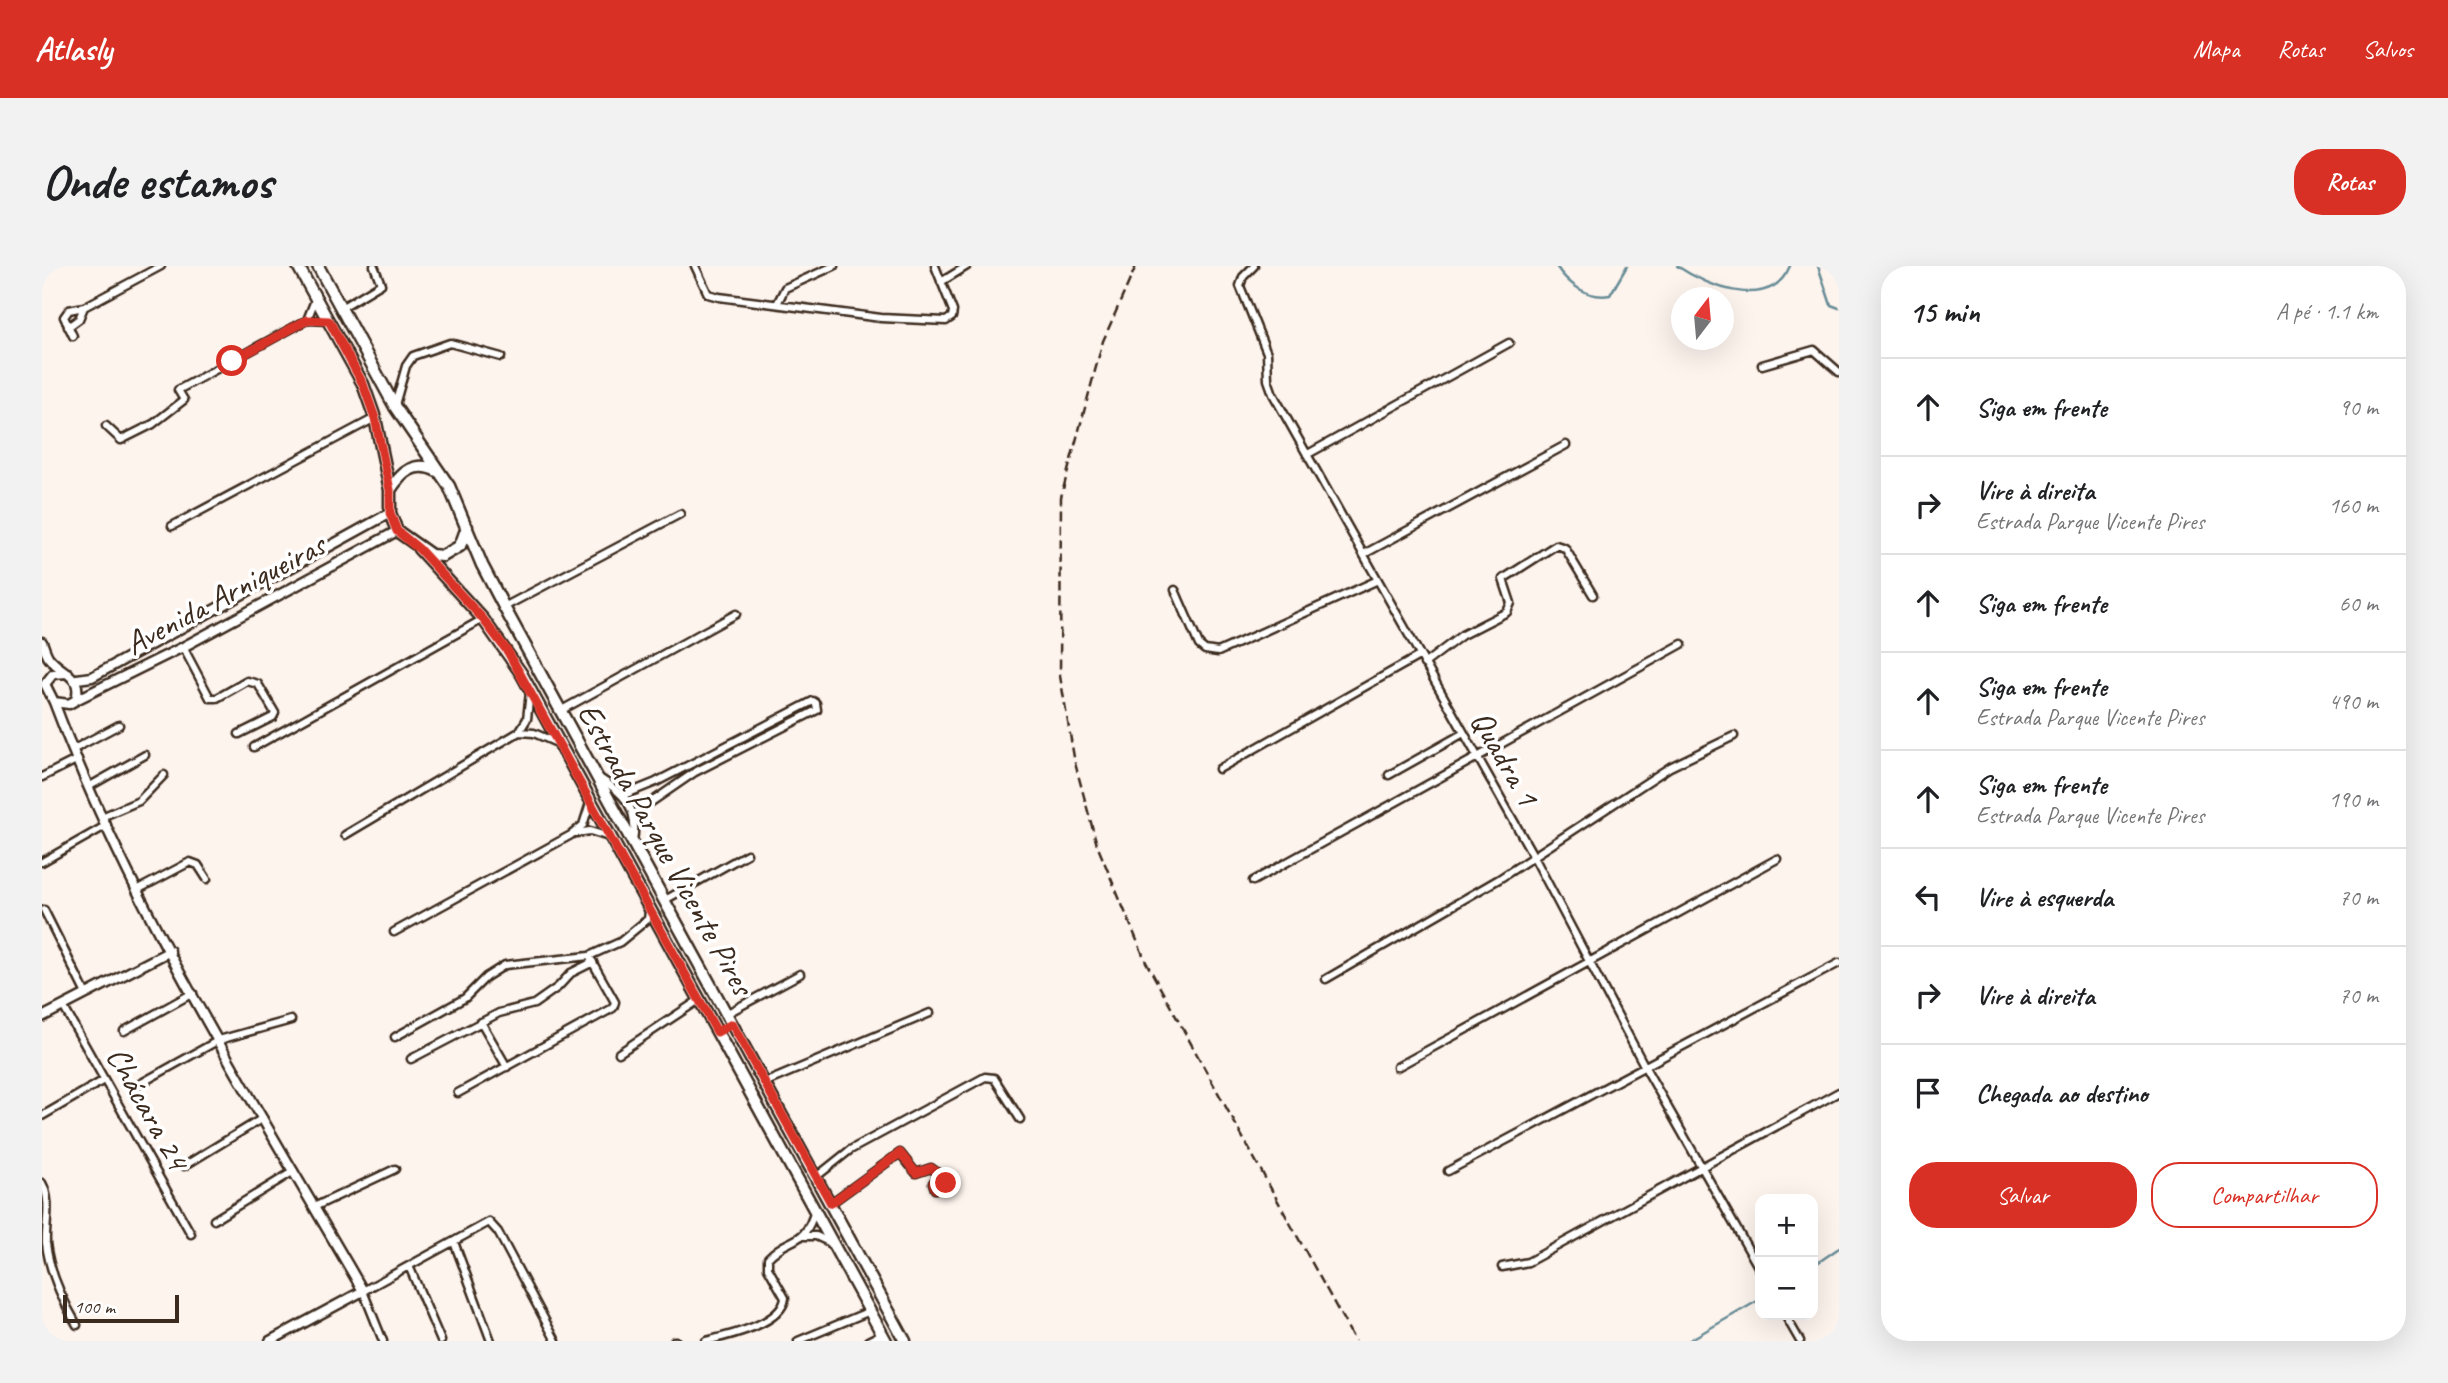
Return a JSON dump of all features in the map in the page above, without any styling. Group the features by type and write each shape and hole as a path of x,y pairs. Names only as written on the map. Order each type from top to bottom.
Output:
{"main road":[{"path":"298,266 363,384 375,418 390,490 390,513 397,531 419,549 443,556 452,553 460,546 468,527 440,473 395,407 318,266"},
{"path":"390,490 402,474 417,466 427,466 440,473"},
{"name":"Estrada Parque Vicente Pires","path":"468,527 482,565 504,607 905,1341"},
{"name":"Estrada Parque Vicente Pires","path":"419,549 483,619 508,652 884,1337"},
{"path":"707,1014 724,1010"},
{"path":"717,1032 732,1024"}],"street":[{"path":"74,336 68,327 65,313 84,307 161,266"},
{"path":"341,308 381,284 374,266"},
{"path":"695,266 711,295 881,318 946,321 952,317 953,311 935,266"},
{"path":"777,304 785,288 834,266"},
{"path":"941,282 967,266"},
{"name":"Quadra 1","path":"1254,266 1243,278 1240,286 1267,353 1269,386 1476,759 1534,857 1646,1069 1703,1165 1755,1261"},
{"path":"307,320 316,300"},
{"path":"68,327 79,319 84,307"},
{"path":"106,426 121,440 153,424 184,400 178,390 307,320 329,321"},
{"path":"1308,454 1509,343"},
{"path":"395,407 406,366 413,356 450,344 501,357"},
{"path":"1762,365 1814,350 1839,372"},
{"path":"172,526 375,418"},
{"path":"1364,554 1566,445"},
{"name":"Avenida Arniqueiras","path":"77,680 92,677 390,513"},
{"path":"504,607 680,514"},
{"name":"Avenida Arniqueiras","path":"72,702 183,647 397,531"},
{"path":"1424,664 1462,635 1507,612 1511,603 1503,579 1556,545 1565,548 1593,595"},
{"path":"1175,590 1199,645 1205,650 1218,652 1378,580"},
{"path":"560,711 736,614"},
{"path":"254,747 483,619"},
{"path":"42,642 49,657 77,680 72,702 62,723"},
{"path":"1253,881 1682,644"},
{"path":"183,647 210,698 217,698 247,681 258,684 275,713 273,717 239,734"},
{"path":"1219,769 1419,656"},
{"path":"68,673 53,674 43,682 105,821 193,993 363,1291 383,1341"},
{"path":"345,835 519,732 527,719 530,692"},
{"path":"624,795 691,765 813,701 816,703 817,710 695,772 634,814"},
{"path":"54,702 72,702"},
{"path":"74,749 119,725"},
{"path":"519,732 534,733 557,743"},
{"path":"1389,775 1462,734"},
{"path":"1326,979 1534,857 1670,767 1734,736"},
{"path":"742,737 746,745"},
{"path":"90,786 145,755"},
{"path":"42,777 78,759"},
{"path":"691,765 695,772"},
{"path":"42,862 139,801 164,775"},
{"path":"596,776 624,795 634,814 633,842"},
{"path":"656,782 663,792"},
{"path":"394,932 571,835 583,825 590,803"},
{"path":"571,835 590,831 609,837"},
{"path":"665,900 747,854"},
{"path":"1397,1067 1777,859"},
{"path":"139,889 190,862 198,865 207,879"},
{"path":"44,911 86,994"},
{"path":"411,1059 509,1009 534,1004 546,998 571,973 638,929 648,919 649,911"},
{"path":"638,929 650,928 663,932"},
{"path":"42,1017 170,951"},
{"path":"395,1037 466,998 486,977 505,965 591,959"},
{"path":"458,1093 613,1008 615,1002 591,959"},
{"path":"1448,1171 1646,1069 1839,963"},
{"path":"724,1010 800,974"},
{"path":"124,1031 193,993"},
{"path":"619,1053 699,1000"},
{"name":"Chácara 24","path":"63,1006 191,1234"},
{"path":"764,1083 930,1013"},
{"path":"136,1086 219,1040 291,1020"},
{"path":"481,1022 507,1067"},
{"path":"816,1177 850,1150 985,1077 994,1078 1020,1119"},
{"path":"42,1116 104,1080"},
{"path":"1502,1267 1528,1262 1839,1092"},
{"path":"184,1166 263,1118"},
{"path":"831,1203 900,1153 916,1173 931,1168 939,1174 933,1183 935,1189 946,1183"},
{"path":"314,1207 395,1169"},
{"path":"214,1220 294,1171"},
{"path":"42,1183 47,1217 46,1244 63,1303 76,1325"},
{"path":"706,1341 747,1329 779,1311 785,1298 768,1268 768,1258 803,1236 811,1224 815,1210"},
{"path":"270,1341 492,1222 556,1341"},
{"path":"803,1236 816,1236 831,1243"},
{"path":"454,1242 491,1341"},
{"path":"409,1266 441,1341"},
{"path":"798,1341 870,1311"},
{"path":"1788,1320 1800,1341"},
{"path":"868,1341 884,1337"}],"waterway":[{"path":"1556,266 1566,279 1579,289 1602,296 1610,295 1627,266"},
{"path":"1677,266 1721,287 1754,292 1769,288 1781,280 1790,266"},
{"path":"1818,266 1831,305 1839,308"},
{"path":"1818,1263 1839,1248"},
{"path":"1688,1341 1755,1302"}],"railway":[{"path":"1136,266 1103,341 1061,497 1060,676 1075,763 1097,845 1146,962 1355,1341"}],"route":[{"path":"232,361 307,320 329,321 363,384 375,418 390,490 390,513 397,531 419,549 483,619 508,652 717,1032 732,1024 831,1203 900,1153 916,1173 933,1168 939,1174 933,1183 935,1189 946,1183"}]}
